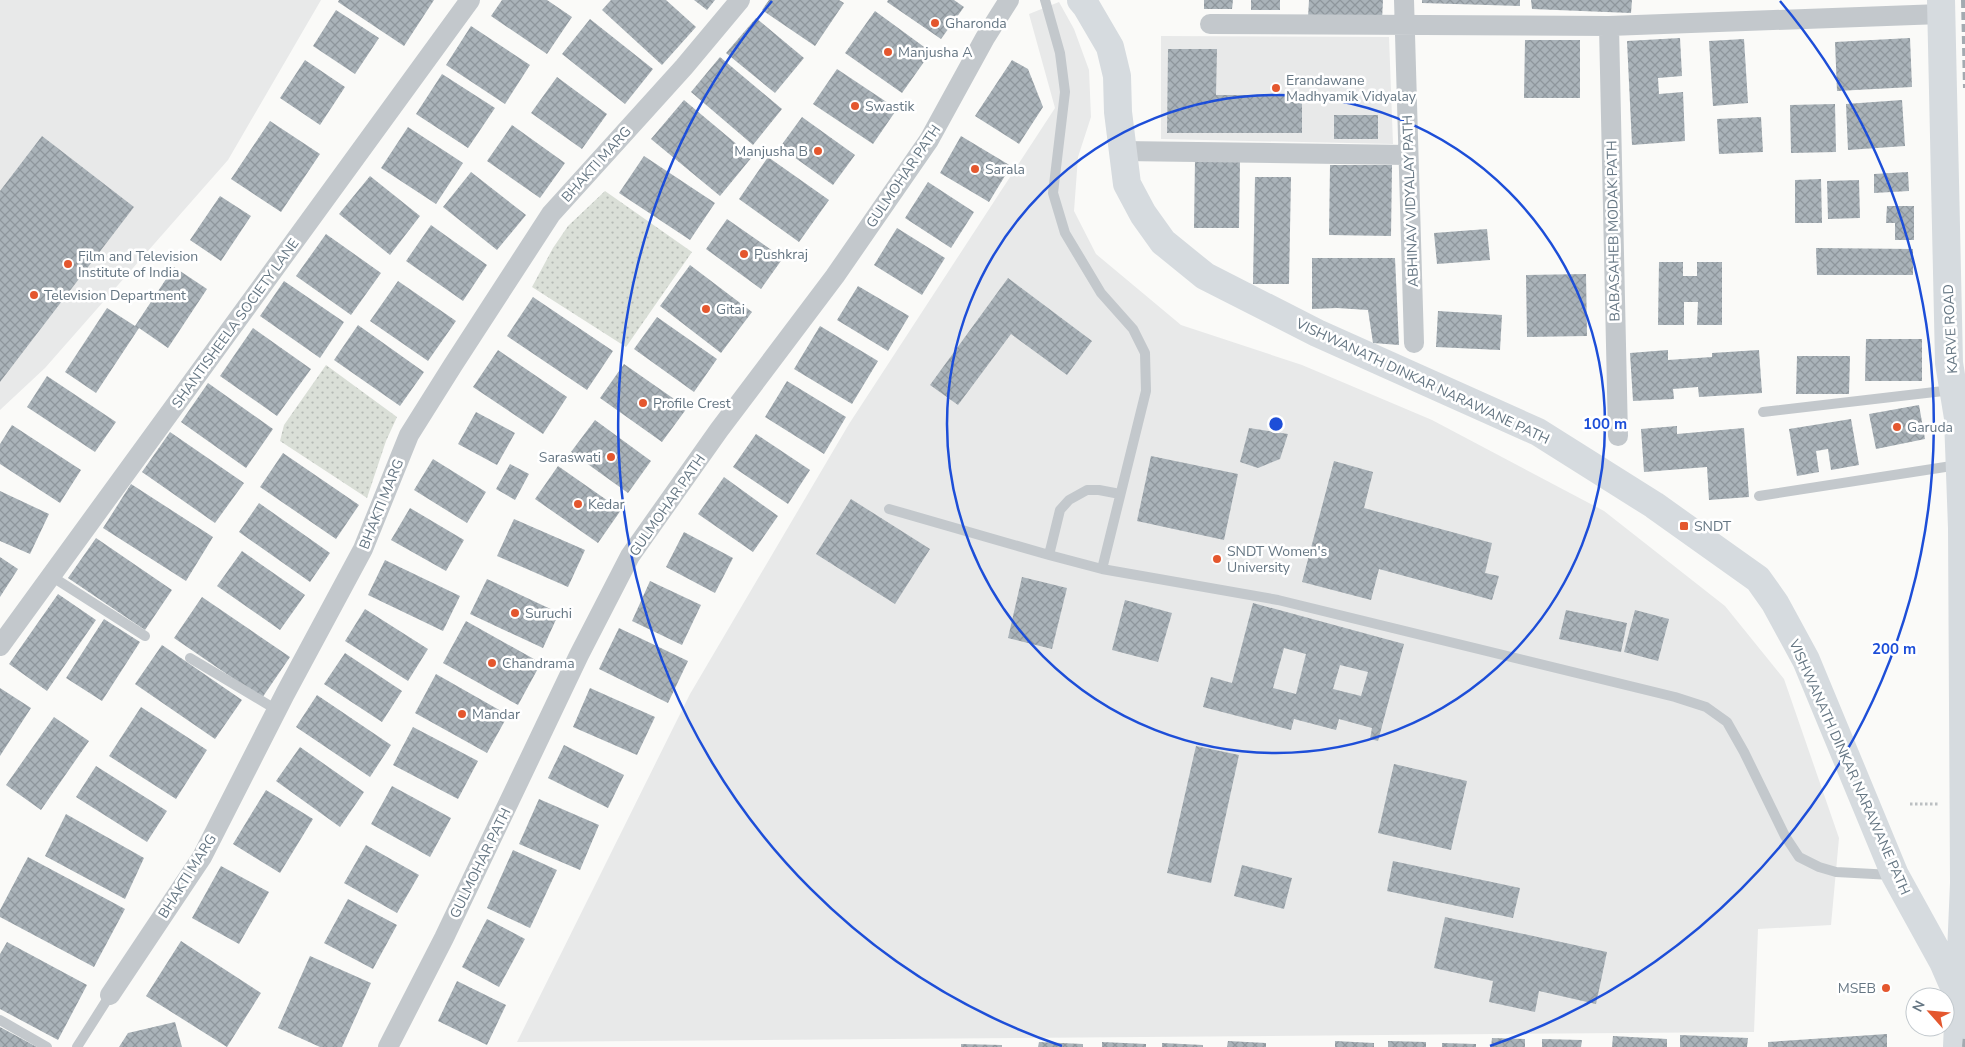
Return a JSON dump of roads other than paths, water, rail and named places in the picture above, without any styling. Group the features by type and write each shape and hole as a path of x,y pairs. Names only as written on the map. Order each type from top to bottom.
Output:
{"main road":[{"name":"VISHWANATH DINKAR NARAWANE PATH","path":"1080,0 1086,6 1110,47 1117,76 1118,112 1126,184 1143,214 1163,242 1205,276 1317,333 1538,432 1654,504 1758,579 1775,603 1806,660 1895,876 1943,962 1960,1001"},
{"path":"1946,5 1965,345"},
{"name":"KARVE ROAD","path":"1946,5 1949,363 1958,418 1962,528 1964,883 1960,1001 1956,1047"},
{"path":"1958,418 1965,366"}],"street":[{"name":"SHANTISHEELA SOCIETY LANE","path":"0,646 470,0"},
{"name":"BHAKTI MARG","path":"110,995 202,857 277,710 363,549 409,435 550,214 684,67 740,0"},
{"name":"GULMOHAR PATH","path":"388,1047 444,938 579,656 630,556 719,430 835,276 930,140 985,38 1009,0"},
{"name":"ABHINAV VIDYALAY PATH","path":"1404,0 1414,343"},
{"path":"1210,24 1609,26 1946,5"},
{"name":"BABASAHEB MODAK PATH","path":"1609,26 1618,436"},
{"path":"1122,151 1408,155"}],"lane":[{"path":"1045,0 1060,53 1065,92 1053,193 1065,233 1101,293 1133,329 1145,353 1146,391 1102,569"},
{"path":"1763,412 1953,390"},
{"path":"1759,496 1959,465"},
{"path":"1049,556 1060,510 1069,500 1087,490 1120,494"},
{"path":"889,509 1049,556 1102,569 1278,600 1675,697 1706,707 1727,722 1744,752 1785,836 1799,857 1819,868 1836,872 1895,876"},
{"path":"51,576 145,636"},
{"path":"190,658 277,710"},
{"name":"BHAKTI MARG","path":"77,1047 110,995"},
{"path":"0,1020 48,1047"}],"railway":[{"path":"1963,0 1965,88"},
{"path":"1964,1047 1965,1036"}],"place":[{"name":"Gharonda","path":"935,23"},
{"name":"Manjusha A","path":"888,52"},
{"name":"Erandawane Madhyamik Vidyalay","path":"1276,88"},
{"name":"Swastik","path":"855,106"},
{"name":"Manjusha B","path":"818,151"},
{"name":"Sarala","path":"975,169"},
{"name":"Pushkraj","path":"744,254"},
{"name":"Film and Television Institute of India","path":"68,264"},
{"name":"Television Department","path":"34,295"},
{"name":"Gitai","path":"706,309"},
{"name":"Profile Crest","path":"643,403"},
{"name":"Garuda","path":"1897,427"},
{"name":"Saraswati","path":"611,457"},
{"name":"Kedar","path":"578,504"},
{"name":"SNDT","path":"1684,526"},
{"name":"SNDT Women's University","path":"1217,559"},
{"name":"Suruchi","path":"515,613"},
{"name":"Chandrama","path":"492,663"},
{"name":"Mandar","path":"462,714"},
{"name":"MSEB","path":"1886,988"}]}
